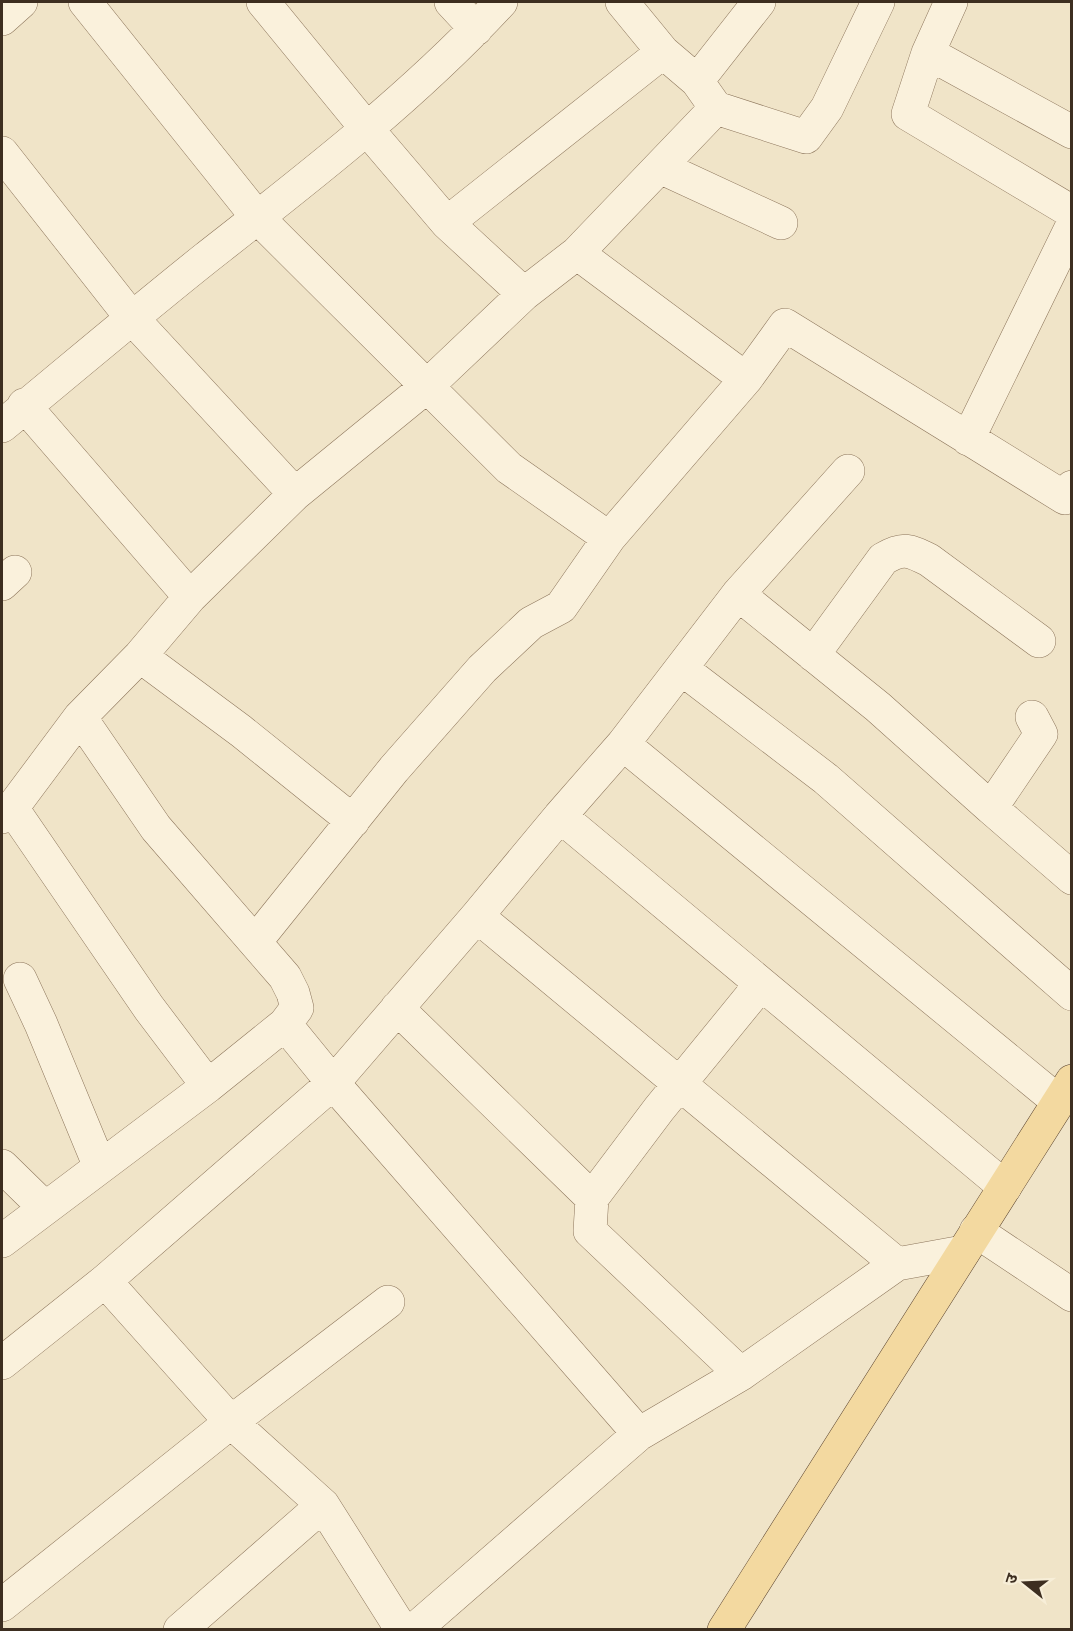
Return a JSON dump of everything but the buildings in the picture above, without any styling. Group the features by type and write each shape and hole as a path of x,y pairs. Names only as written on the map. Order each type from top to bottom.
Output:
{"main road":[{"path":"724,1629 1065,1091"}],"street":[{"path":"2,19 21,2"},
{"path":"85,2 257,218 508,468 609,538"},
{"path":"263,2 447,224 524,294"},
{"path":"451,2 476,29"},
{"path":"190,597 8,419 131,317 367,129 476,29 501,2"},
{"path":"622,2 663,52 697,81 716,108 806,137 826,108 878,2"},
{"path":"697,81 759,2"},
{"path":"951,2 928,53 908,114 1071,212"},
{"path":"447,224 663,52"},
{"path":"928,53 1071,132"},
{"path":"208,1086 7,812 80,717 140,656 190,597 295,494 426,387 524,294 577,253 716,108"},
{"path":"2,153 131,317 295,494"},
{"path":"660,167 782,223"},
{"path":"969,439 1071,226"},
{"path":"577,253 746,379"},
{"path":"255,942 394,769 482,669 531,623 561,607 609,538 746,379 786,325 1065,498 1071,487"},
{"path":"2,1364 105,1281 333,1083 623,744 738,594 848,471"},
{"path":"813,655 883,559 897,551 910,551 929,560 1039,641"},
{"path":"738,594 878,707 1071,878"},
{"path":"140,656 241,731 352,821"},
{"path":"682,669 826,779 1071,994"},
{"path":"2,1241 208,1086 285,1024 297,1008 285,977 156,828 80,717"},
{"path":"991,808 1041,734 1032,717"},
{"path":"623,744 1065,1091"},
{"path":"560,816 1005,1187"},
{"path":"477,916 897,1264"},
{"path":"20,980 41,1024 100,1167"},
{"path":"741,1374 590,1231 592,1198 680,1083 761,984"},
{"path":"397,1008 592,1198"},
{"path":"285,1024 333,1083 639,1434"},
{"path":"2,1166 45,1208"},
{"path":"414,1629 639,1434 741,1374 897,1264 970,1241 1071,1294"},
{"path":"105,1281 231,1422 323,1506 402,1629"},
{"path":"2,1605 231,1422 388,1302"},
{"path":"180,1629 323,1506"}]}
